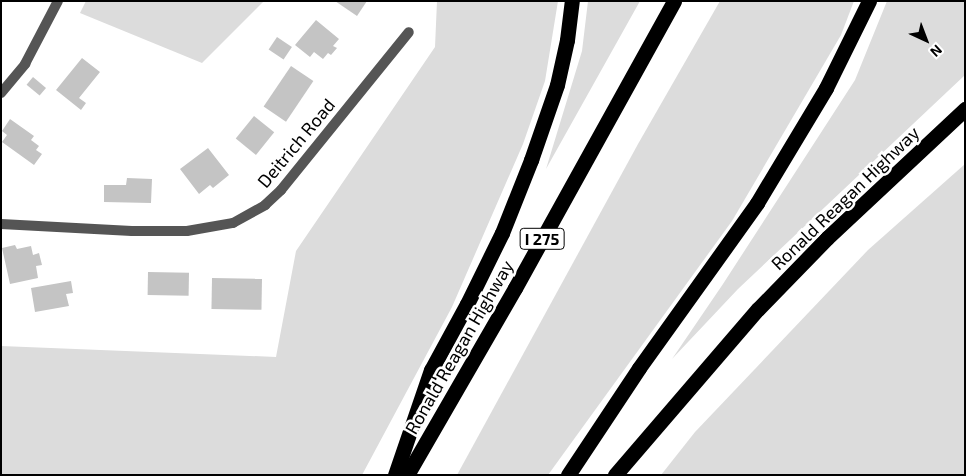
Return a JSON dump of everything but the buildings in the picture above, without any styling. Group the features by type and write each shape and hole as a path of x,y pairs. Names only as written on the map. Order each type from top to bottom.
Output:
{"highway":[{"path":"395,475 431,370 467,304 502,233 531,160 557,85 567,40 572,1"},
{"name":"Ronald Reagan Highway","path":"407,475 515,288 674,1"},
{"path":"568,475 639,368 757,204 826,88 869,1"},
{"name":"Ronald Reagan Highway","path":"615,475 758,309 827,238 965,109"}],"street":[{"path":"1,94 25,64 58,1"},
{"name":"Deitrich Road","path":"1,224 132,231 187,231 233,223 265,205 281,190 409,32"}],"shaded area":[{"path":"86,1 264,1 202,63 80,13"},
{"path":"437,1 558,1 545,81 523,144 452,307 362,475 1,475 1,346 276,357 296,251 435,47"},
{"path":"588,1 640,1 546,169 582,51"},
{"path":"720,1 854,1 841,35 732,221 548,475 457,475 638,144"},
{"path":"887,1 965,1 965,75 738,289 672,359 723,284 855,80"},
{"path":"965,164 965,475 661,475 695,432 868,250"}]}
